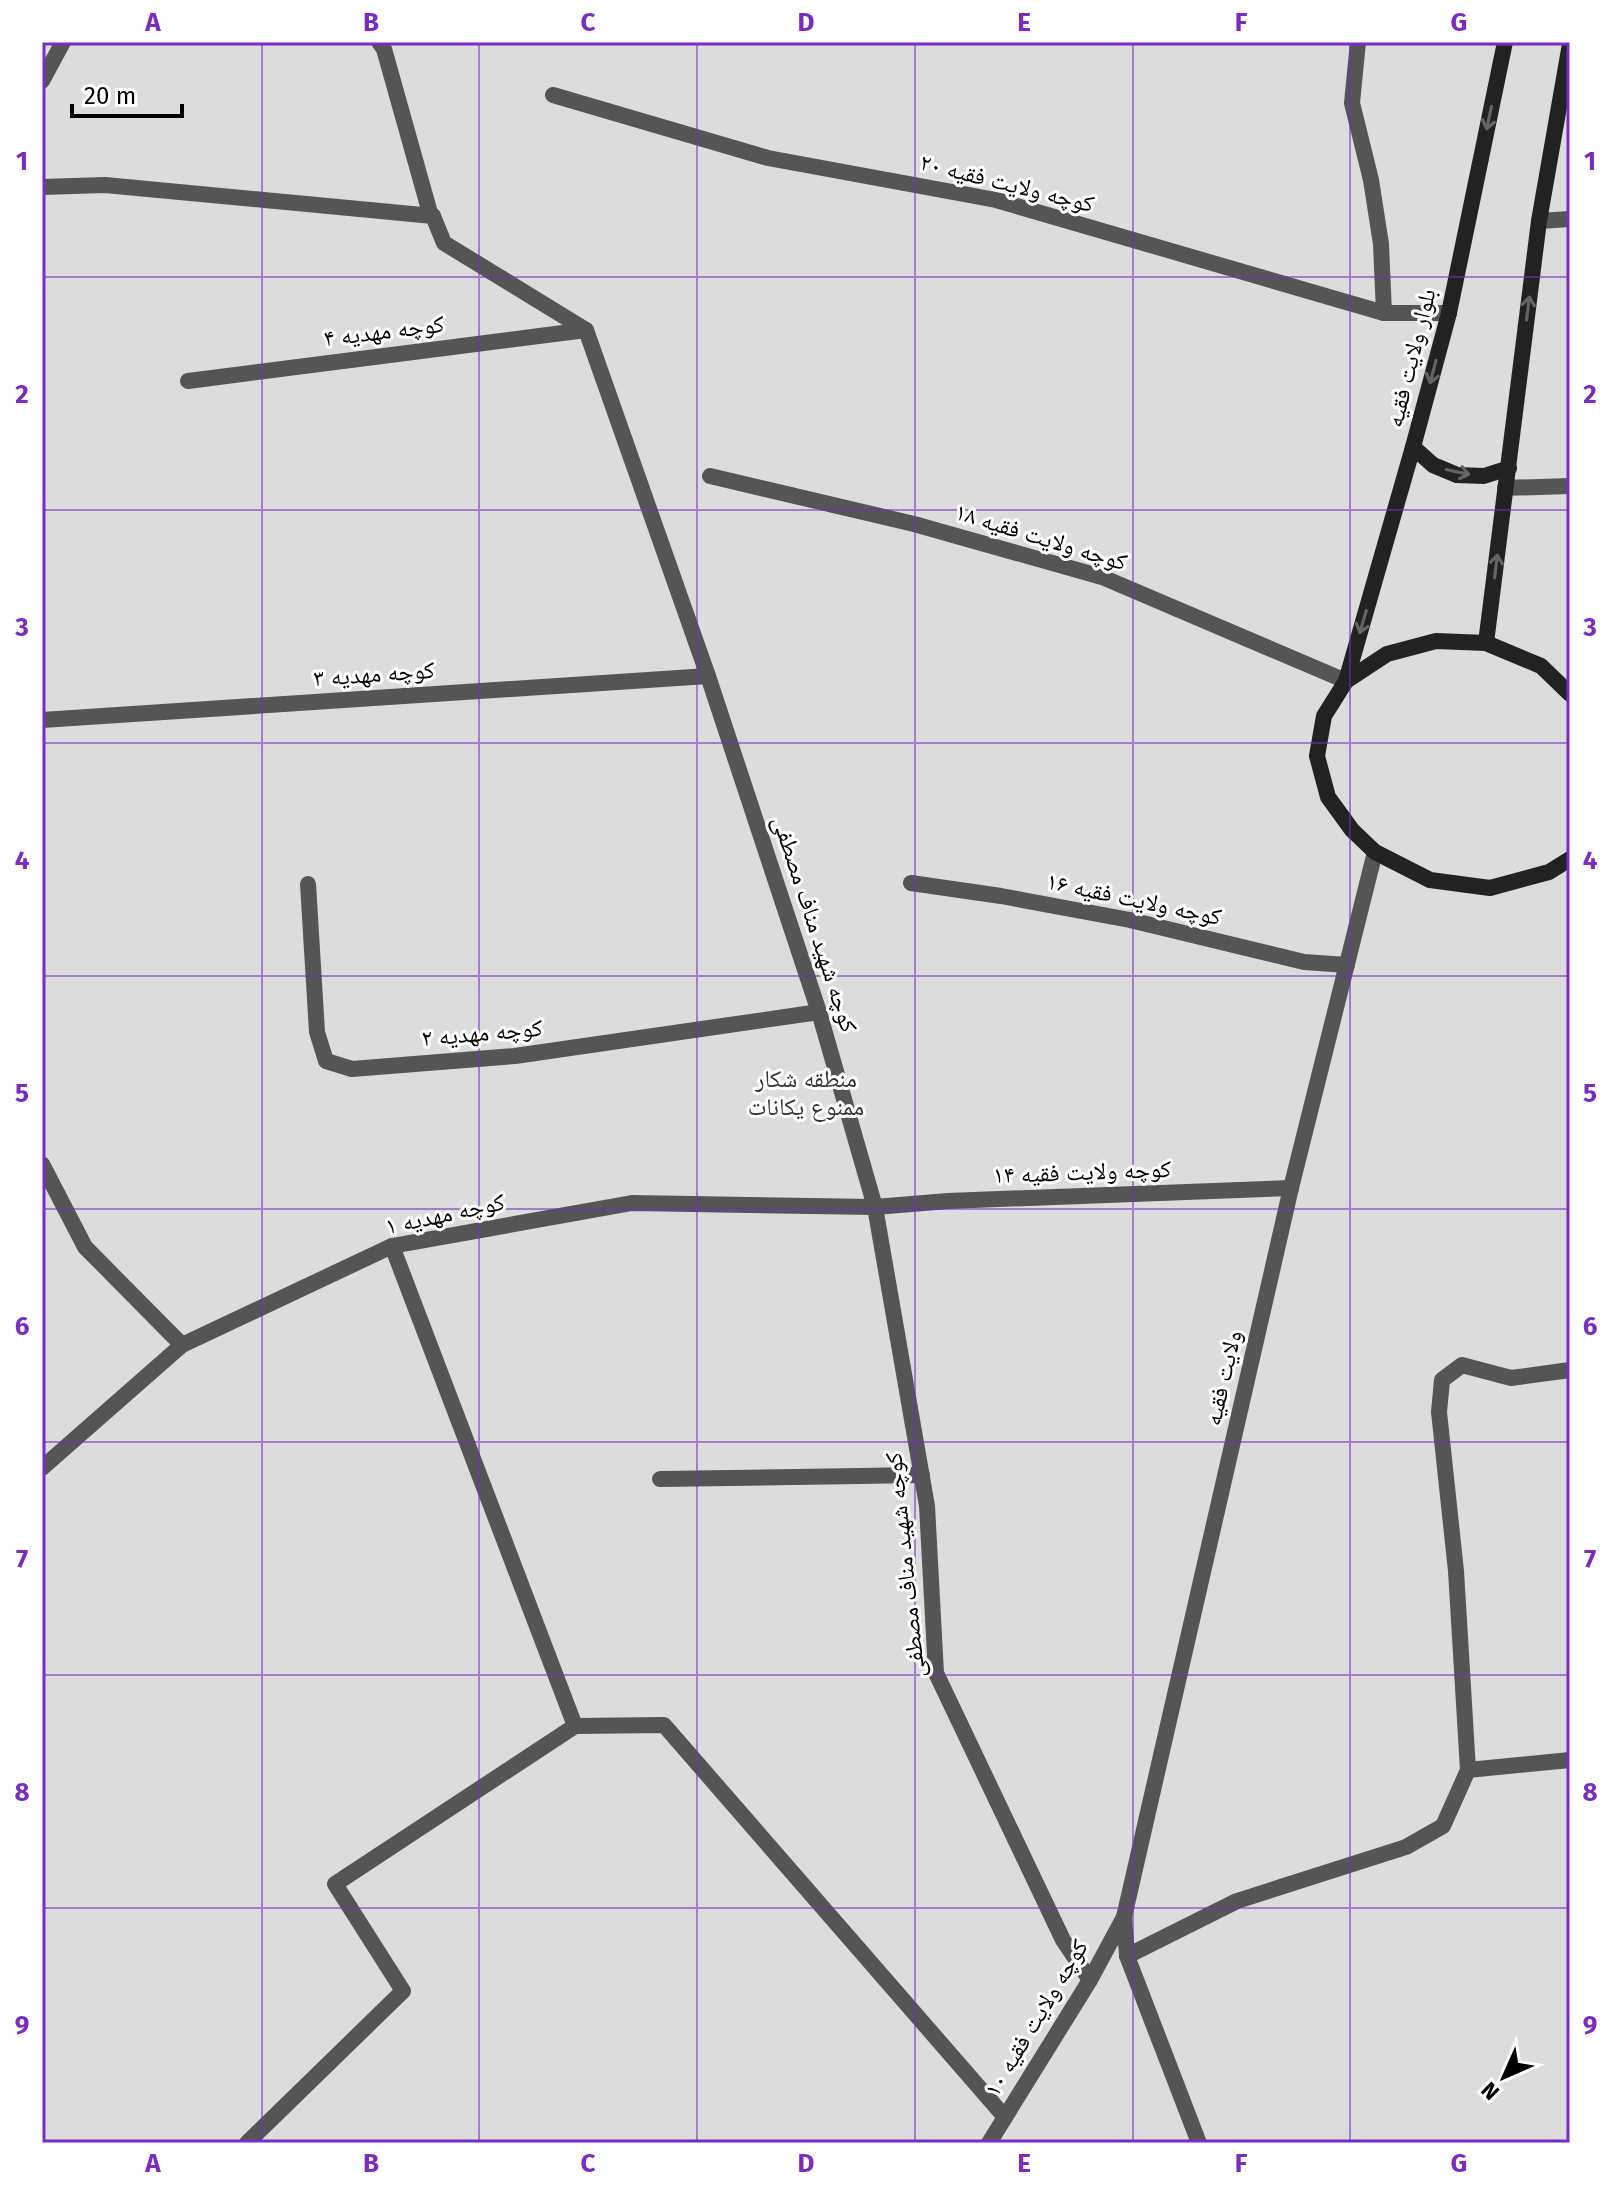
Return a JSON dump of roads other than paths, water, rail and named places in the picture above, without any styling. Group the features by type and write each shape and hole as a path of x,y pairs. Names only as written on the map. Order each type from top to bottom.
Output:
{"main road":[{"name":"بلوار ولایت فقیه","path":"1346,681 1449,313 1505,42"},
{"path":"1486,643 1539,221 1570,44"},
{"path":"1413,447 1433,465 1457,475 1484,476 1509,468"},
{"path":"1569,865 1490,888 1430,880 1375,852 1352,830 1328,797 1317,756 1324,716 1346,681 1387,654 1436,641 1486,643 1541,666 1570,694"}],"street":[{"path":"42,81 63,42"},
{"path":"1358,42 1352,103 1371,180 1381,244 1384,313"},
{"path":"381,45 430,213 444,243 586,330"},
{"name":"کوچه ولایت فقیه ۲۰","path":"553,95 768,158 996,200 1384,313 1449,313"},
{"path":"42,187 105,185 433,216"},
{"path":"1539,221 1570,219"},
{"name":"کوچه مهدیه ۴","path":"188,381 586,330"},
{"name":"کوچه شهید مناف مصطفی","path":"586,330 708,676 819,1012 875,1207 927,1506 936,1673 1063,1940 1090,1980"},
{"name":"کوچه ولایت فقیه ۱۸","path":"710,476 914,524 1102,577 1346,681"},
{"path":"1505,488 1570,486"},
{"name":"کوچه مهدیه ۳","path":"42,720 708,676"},
{"name":"ولایت فقیه","path":"1124,1917 1291,1188 1375,852"},
{"name":"کوچه ولایت فقیه ۱۶","path":"911,883 1130,920 1304,962 1347,965"},
{"name":"کوچه مهدیه ۲","path":"308,884 317,1032 326,1061 352,1069 515,1056 819,1012"},
{"path":"42,1164 85,1247 182,1345"},
{"name":"کوچه ولایت فقیه ۱۴","path":"875,1207 948,1201 1291,1188"},
{"name":"کوچه مهدیه ۱","path":"42,1468 182,1345 392,1246 632,1203 875,1207"},
{"path":"392,1246 575,1726"},
{"path":"1127,1956 1237,1901 1406,1847 1443,1826 1468,1770 1456,1571 1439,1412 1442,1380 1462,1365 1511,1378 1570,1370"},
{"path":"660,1479 922,1475"},
{"path":"247,2143 403,1991 335,1884 575,1726 664,1725 1004,2116"},
{"path":"1468,1770 1570,1760"},
{"path":"1124,1917 1127,1956 1199,2143"},
{"name":"کوچه ولایت فقیه ۱۰","path":"989,2143 1090,1980 1124,1917"}],"park label":[{"name":"منطقه شکار ممنوع یکانات","path":"806,1093"}]}
